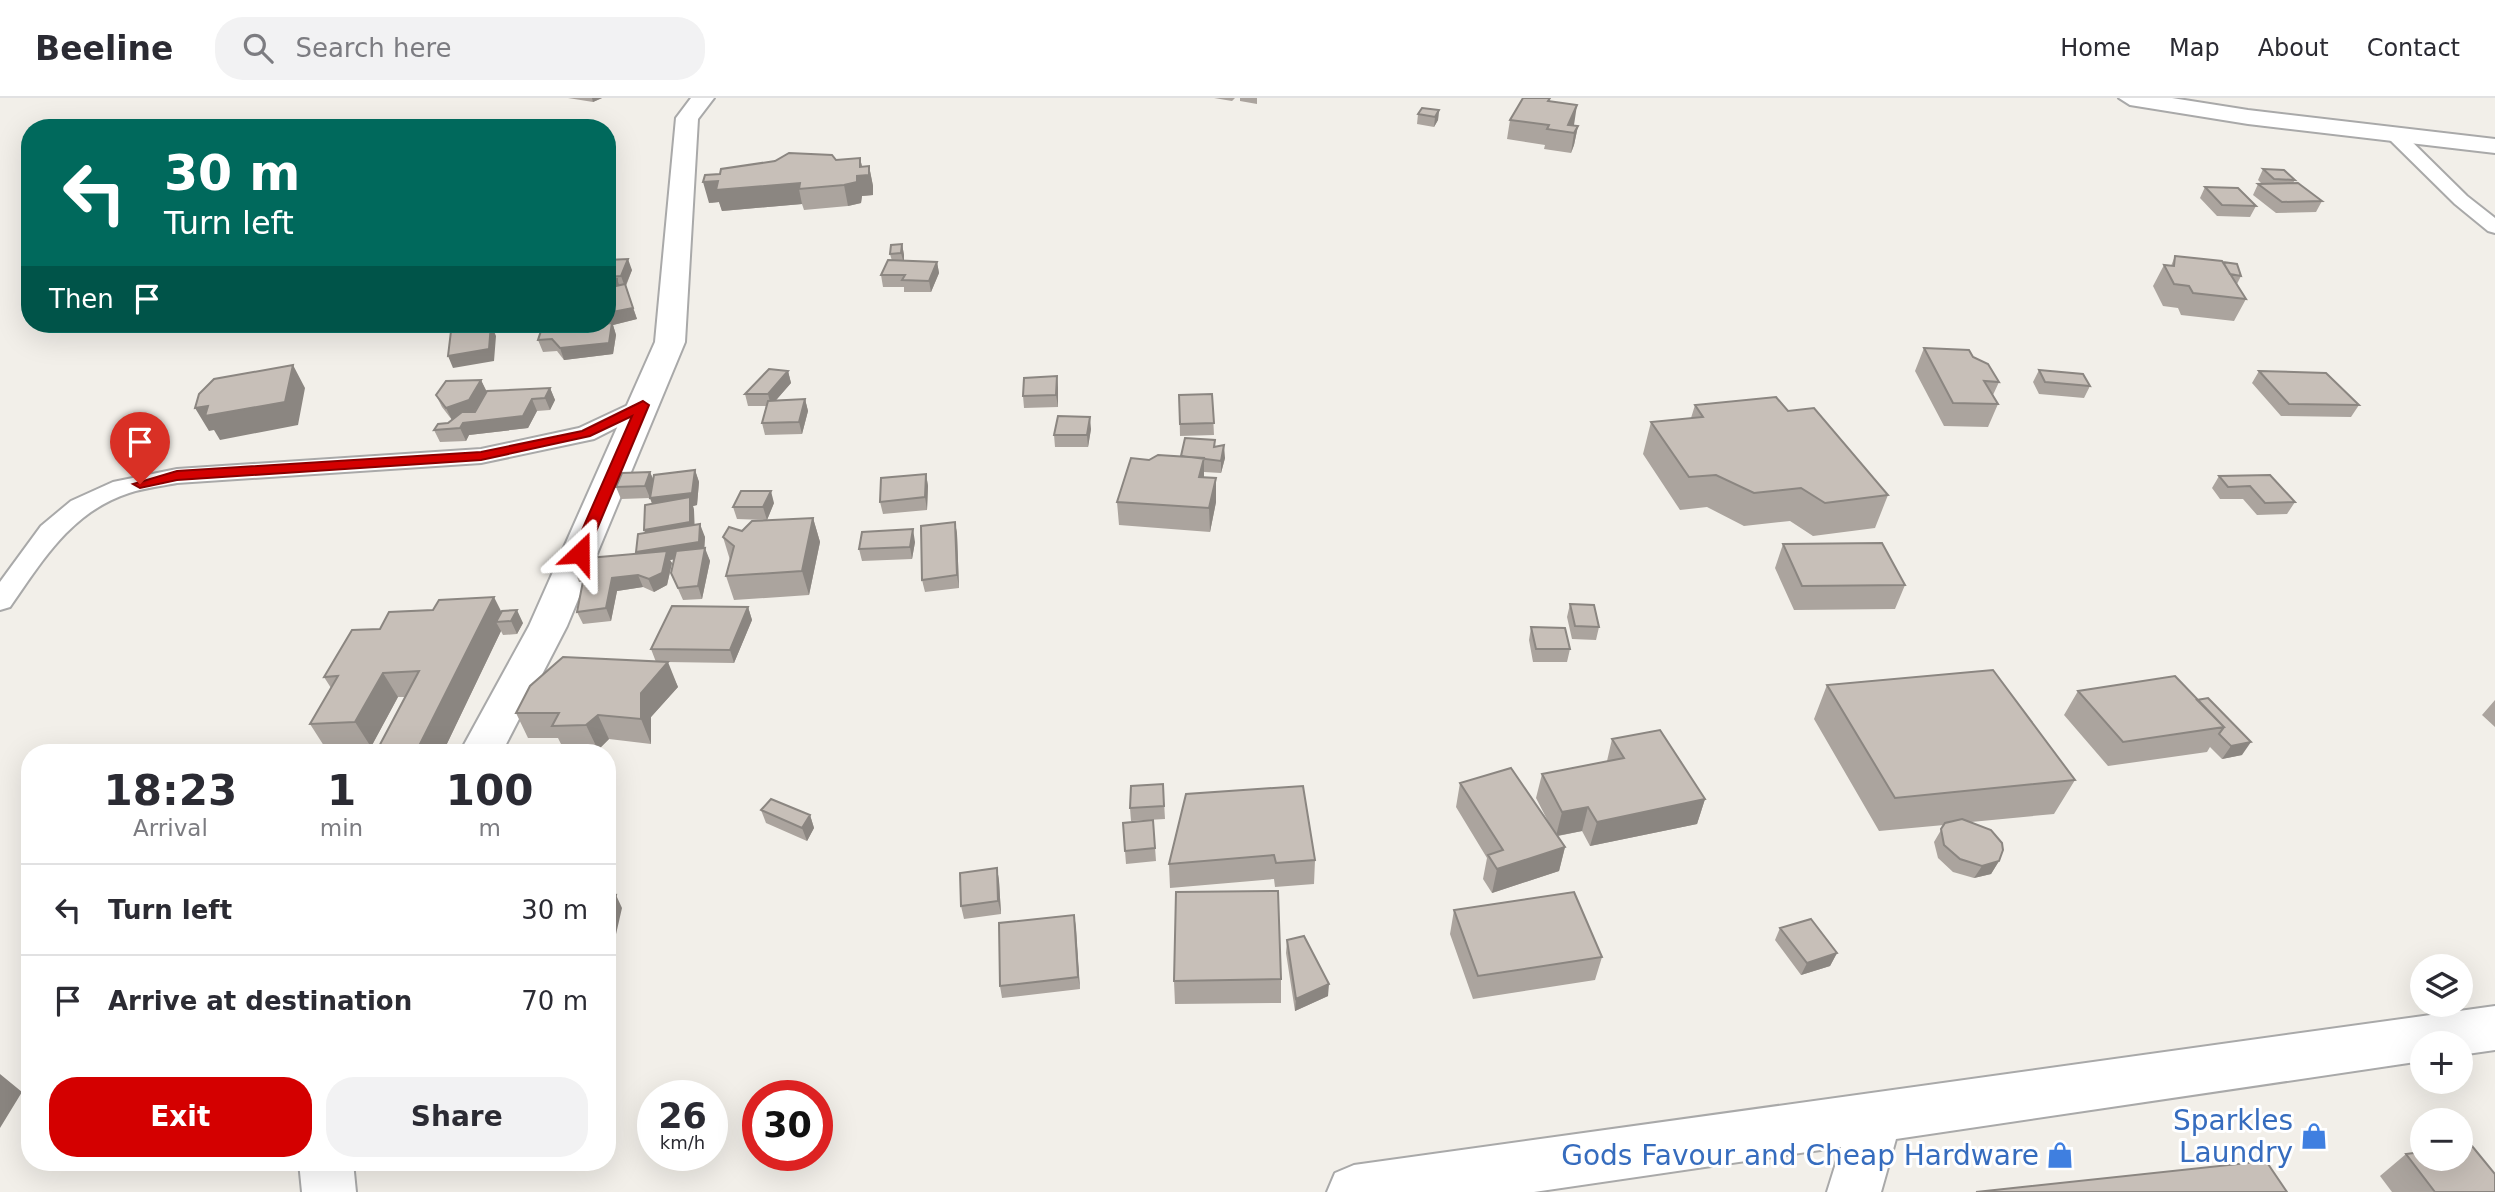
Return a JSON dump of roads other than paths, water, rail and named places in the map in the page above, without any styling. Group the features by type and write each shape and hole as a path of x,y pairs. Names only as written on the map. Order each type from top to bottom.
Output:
{"street":[{"path":"485,744 548,626 670,342 687,118 703,98"},
{"path":"2130,98 2248,117 2495,146"},
{"path":"1354,1192 2495,1028"},
{"path":"1854,1192 1876,1117"},
{"path":"327,1171 329,1192"}],"lane":[{"path":"2394,134 2461,200 2495,227"},
{"path":"0,601 50,532 80,506 122,488 177,476 481,456 586,434 643,405"}],"place":[{"name":"Sparkles Laundry","path":"2314,1136"},
{"name":"Gods Favour and Cheap Hardware","path":"2060,1155"}]}
